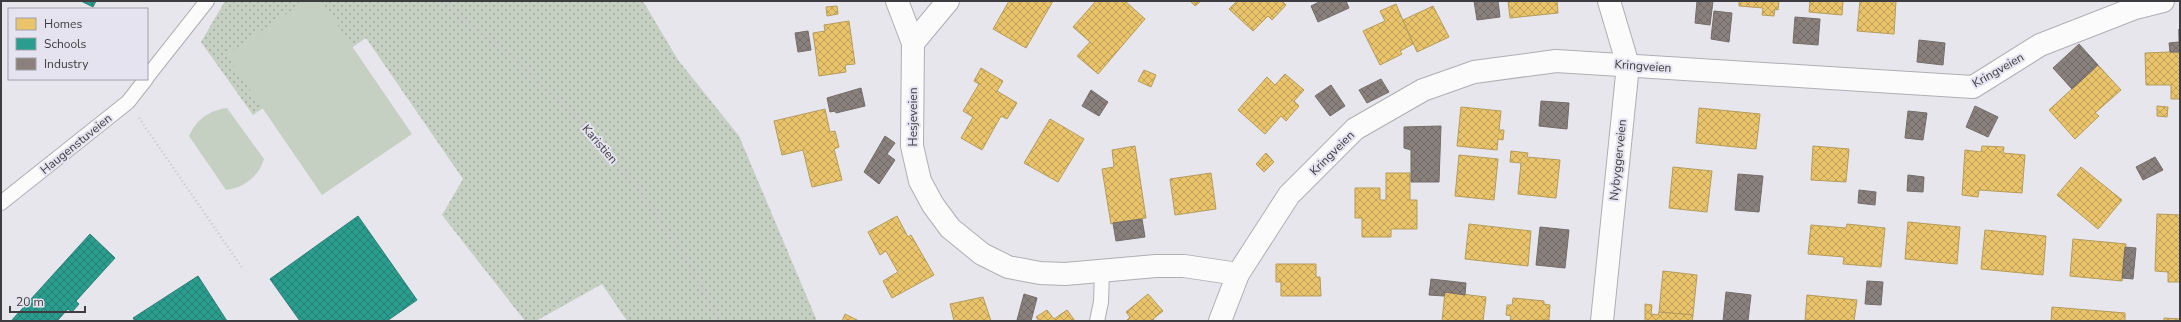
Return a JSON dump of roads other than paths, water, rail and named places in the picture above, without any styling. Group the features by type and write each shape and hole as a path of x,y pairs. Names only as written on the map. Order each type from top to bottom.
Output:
{"street":[{"name":"Hesjeveien","path":"897,1 913,43 912,146 920,181 933,205 950,228 982,254 1008,267 1040,273 1065,274 1102,272 1156,266 1184,266 1238,274"},
{"path":"913,43 948,1"},
{"name":"Nybyggerveien","path":"1602,321 1628,65 1609,1"},
{"name":"Kringveien","path":"1220,321 1238,274 1290,195 1354,129 1423,90 1474,72 1556,61 1973,87 2040,45 2135,8 2163,1"}],"lane":[{"name":"Haugenstuveien","path":"148,75 207,1"},
{"name":"Haugenstuveien","path":"1,203 128,102 144,80"},
{"path":"1097,321 1101,302 1102,272"}]}
